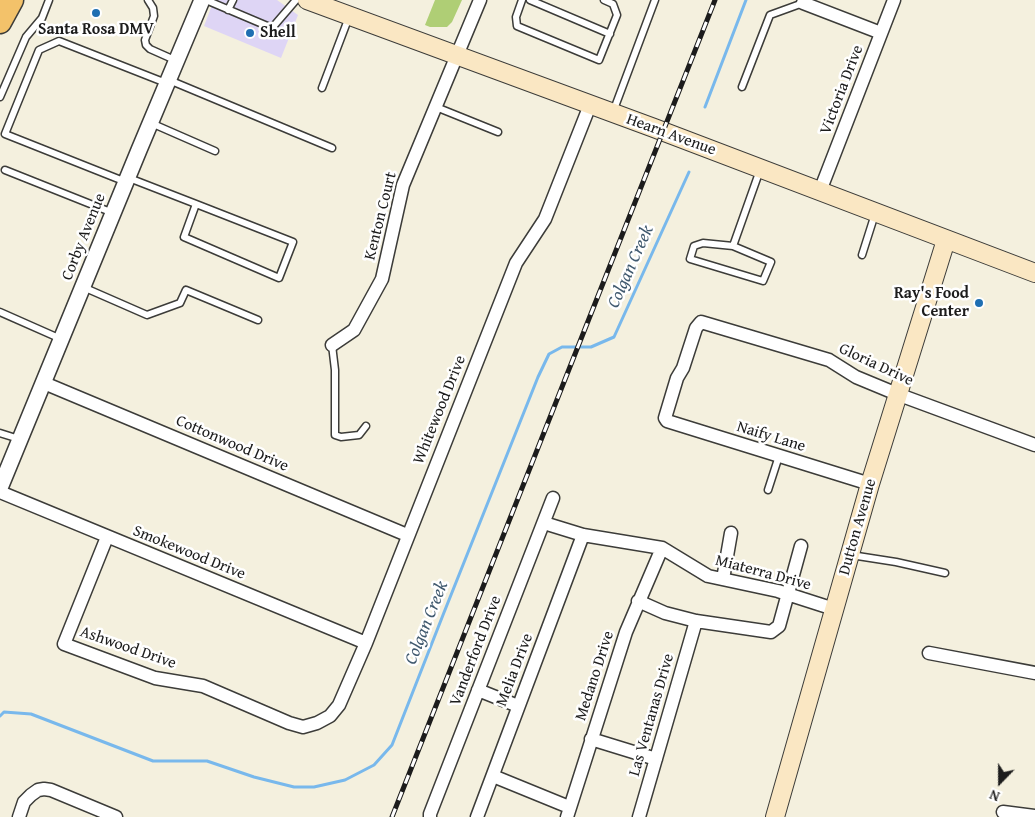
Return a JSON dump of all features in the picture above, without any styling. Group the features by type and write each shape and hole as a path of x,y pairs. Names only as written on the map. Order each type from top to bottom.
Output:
{"highway":[{"path":"0,4 2,0"},
{"path":"0,22 12,0"}],"main road":[{"name":"Hearn Avenue","path":"307,0 1035,273"},
{"name":"Dutton Avenue","path":"774,817 870,484 946,240"}],"street":[{"name":"Corby Avenue","path":"0,488 167,82 204,0"},
{"name":"Kenton Court","path":"332,345 354,330 382,279 403,185 480,0"},
{"name":"Victoria Drive","path":"820,191 894,0"},
{"path":"803,3 881,33"},
{"name":"Whitewood Drive","path":"317,723 330,716 339,705 366,642 516,263 545,219 590,105"},
{"name":"Gloria Drive","path":"665,418 677,378 683,368 696,328 701,322 829,360 856,377 897,394 1035,445"},
{"name":"Cottonwood Drive","path":"44,383 407,535"},
{"name":"Naify Lane","path":"665,418 667,421 870,484"},
{"name":"Smokewood Drive","path":"0,492 366,642"},
{"name":"Vanderford Drive","path":"430,817 553,498"},
{"name":"Miaterra Drive","path":"544,523 583,535 662,548 703,574 789,594 834,609"},
{"path":"723,579 732,533"},
{"name":"Melia Drive","path":"477,817 583,535"},
{"name":"Ashwood Drive","path":"106,537 64,644 155,678 203,686 288,723 303,727 317,723"},
{"path":"638,601 665,613 696,621 771,632 779,626 802,546"},
{"name":"Medano Drive","path":"568,812 626,632 662,548"},
{"name":"Las Ventanas Drive","path":"639,817 696,621"},
{"path":"929,653 1035,673"},
{"path":"478,690 518,706"},
{"path":"591,739 656,759"},
{"path":"493,776 568,812"},
{"path":"19,817 24,802 38,790 51,790 116,817"},
{"path":"1000,815 1035,816"}],"lane":[{"path":"0,97 26,37 42,18 49,0"},
{"path":"148,0 153,8 154,16 145,40 146,45 150,49 177,60"},
{"path":"204,0 272,28 296,0"},
{"path":"228,10 233,0"},
{"path":"522,0 516,17 517,26 599,60 617,15 613,4 604,0"},
{"path":"530,0 610,34"},
{"path":"613,114 655,0"},
{"path":"742,86 770,15 803,3"},
{"path":"322,88 350,17"},
{"path":"196,204 184,237 279,278 293,242 196,204 127,180 2,131 39,50 59,41 332,148"},
{"path":"436,107 498,132"},
{"path":"150,123 215,151"},
{"path":"734,246 760,169"},
{"path":"5,170 113,213"},
{"path":"862,255 875,212"},
{"path":"703,243 734,246 771,262 763,281 690,259 694,246 703,243"},
{"path":"83,288 148,315 180,303 186,290 258,320"},
{"path":"0,312 62,340"},
{"path":"332,345 335,370 335,435 359,435 366,426"},
{"path":"0,434 21,439"},
{"path":"768,490 778,456"},
{"path":"850,555 896,562 945,573"}],"shaded area":[{"path":"214,0 277,0 298,15 281,58 204,26"}],"green space":[{"path":"435,0 462,0 452,22 447,27 430,27 425,25"}],"waterway":[{"name":"Colgan Creek","path":"705,107 746,0"},
{"name":"Colgan Creek","path":"0,716 4,712 31,714 153,761 207,761 254,777 294,787 314,787 345,780 374,765 392,745 538,377 549,354 562,347 591,347 614,337 689,172"}],"railway":[{"path":"392,817 715,0"}],"place":[{"name":"Santa Rosa DMV","path":"96,13"},
{"name":"Shell","path":"250,33"},
{"name":"Ray's Food Center","path":"979,303"}]}
